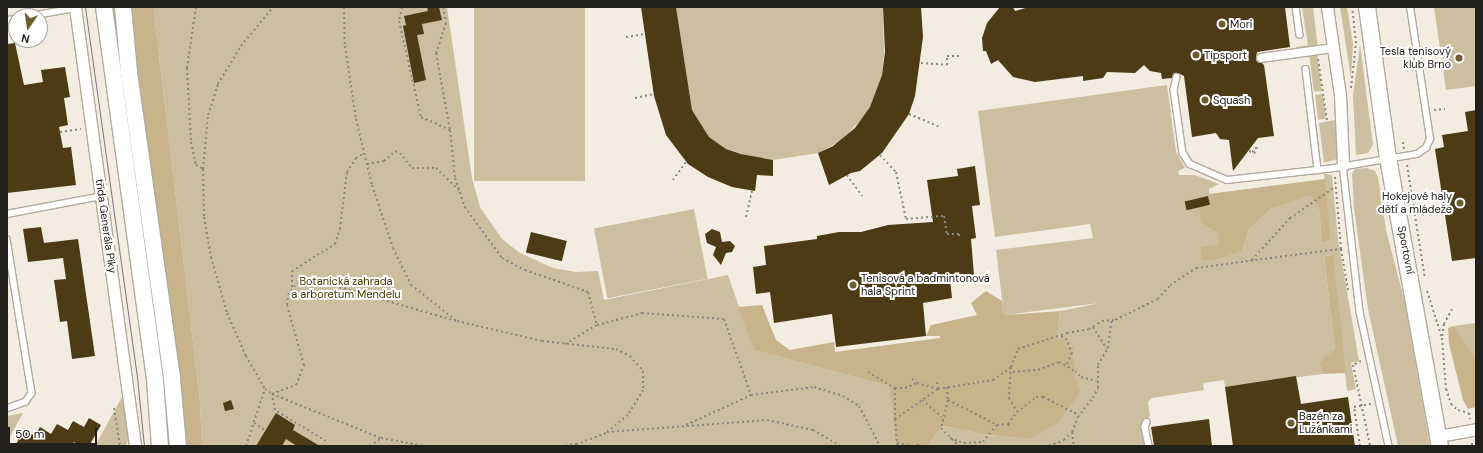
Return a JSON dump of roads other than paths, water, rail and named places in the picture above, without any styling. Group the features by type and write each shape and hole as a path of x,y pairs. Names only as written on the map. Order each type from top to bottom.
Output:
{"main road":[{"path":"104,7 154,380 160,446"},
{"path":"123,7 129,72 172,378 178,446"},
{"name":"Sportovní","path":"1367,7 1388,158 1439,441"}],"street":[{"path":"1327,7 1341,118 1344,165"},
{"name":"třída Generála Píky","path":"75,8 102,196 135,446"},
{"path":"1261,58 1333,48"},
{"path":"1439,441 1474,429"}],"lane":[{"path":"1296,7 1300,35"},
{"path":"1177,77 1174,90 1183,153 1190,164 1227,180 1318,170 1417,154 1426,148 1430,138 1410,7"},
{"path":"48,13 75,8"},
{"path":"1306,69 1318,170"},
{"path":"1344,165 1351,247 1360,312 1381,402 1389,446"},
{"path":"7,214 102,196"},
{"path":"7,239 32,393 26,402 7,410"},
{"path":"1147,422 1145,427 1149,446"}],"tram line":[{"path":"85,7 137,377 144,446"}],"place":[{"name":"Mori","path":"1222,24"},
{"name":"Tipsport","path":"1196,55"},
{"name":"Tesla tenisový klub Brno","path":"1459,58"},
{"name":"Squash","path":"1205,100"},
{"name":"Hokejové haly dětí a mládeže","path":"1460,203"},
{"name":"Tenisová a badmintonová hala Sprint","path":"853,285"},
{"name":"Bazén za Lužánkami","path":"1291,423"}],"park label":[{"name":"Botanická zahrada a arboretum Mendelu","path":"346,288"}]}
